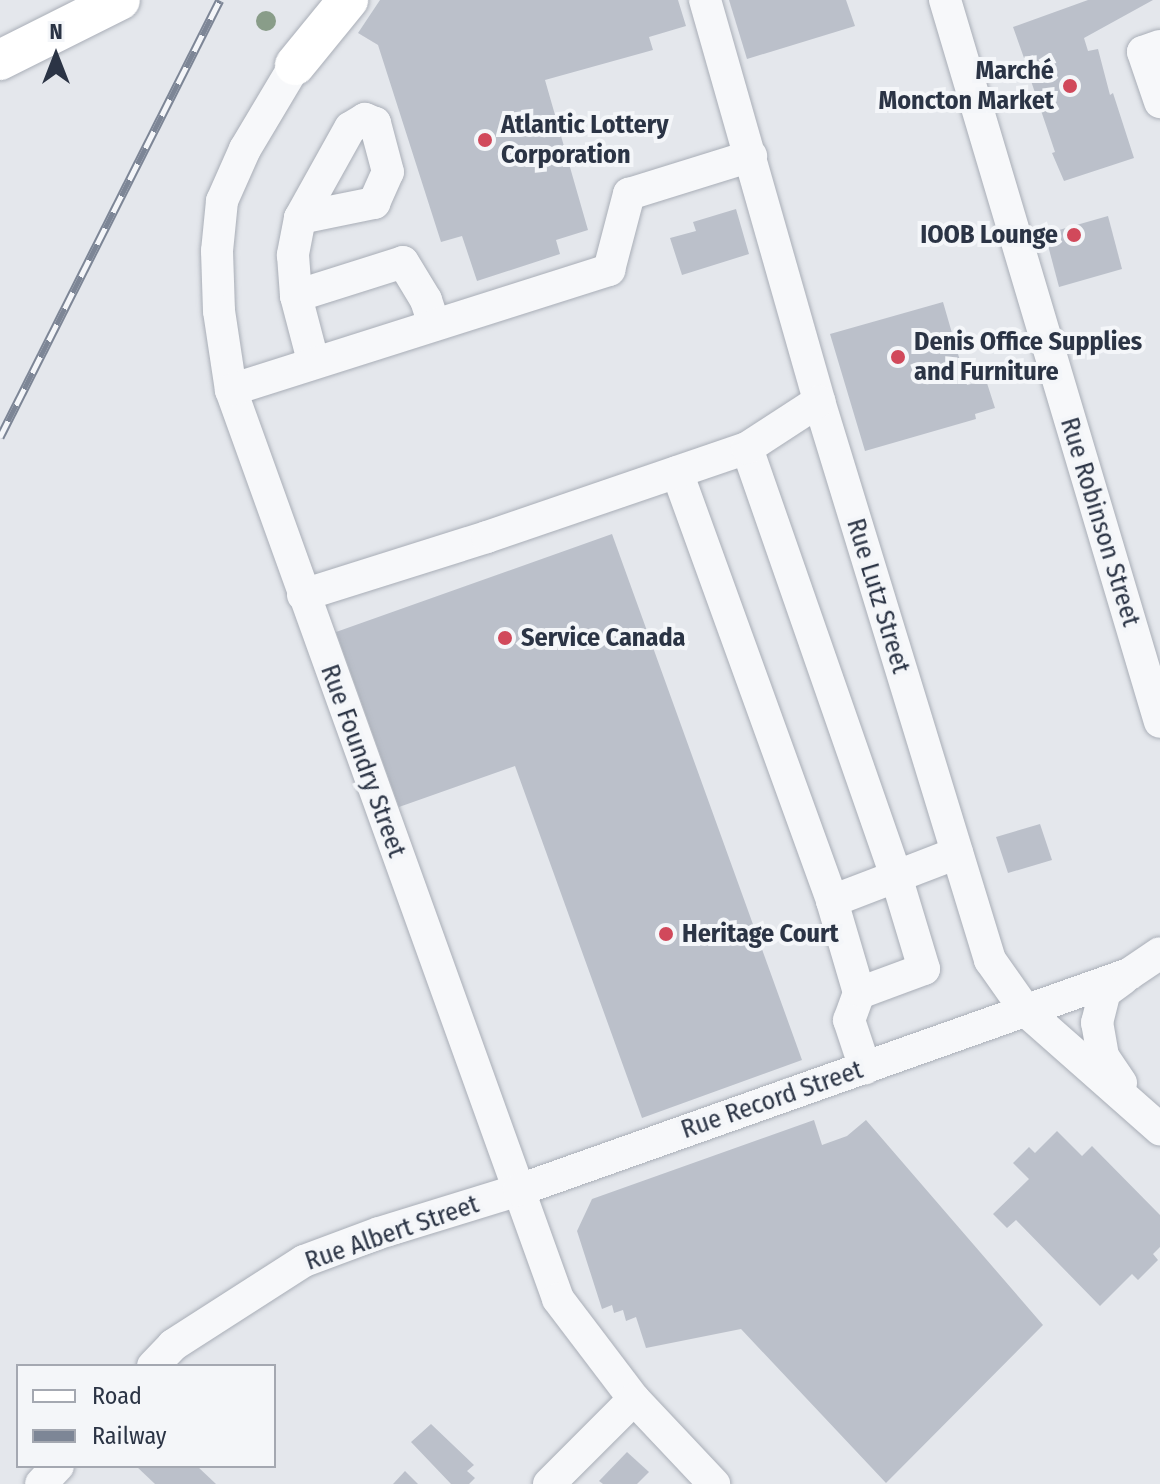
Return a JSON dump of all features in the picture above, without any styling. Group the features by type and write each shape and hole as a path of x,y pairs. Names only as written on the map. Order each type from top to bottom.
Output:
{"main road":[{"path":"0,60 120,0"},
{"path":"295,65 348,0"}],"street":[{"name":"Rue Foundry Street","path":"334,0 245,149 222,201 217,251 218,281 231,390 558,1299 634,1399 714,1484"},
{"name":"Rue Lutz Street","path":"705,0 819,401 990,960 1026,1011 1149,1119"},
{"name":"Rue Robinson Street","path":"945,0 1160,722"},
{"path":"1160,46 1143,52 1160,102"},
{"path":"231,390 313,361 609,270 629,194 751,156"},
{"path":"300,218 293,255 296,296 313,361"},
{"path":"296,296 403,262 426,300 434,324"},
{"path":"303,595 747,448 819,401"},
{"path":"747,448 896,876 924,969 859,993"},
{"path":"677,472 832,901 859,993 849,1020 865,1068"},
{"path":"832,901 957,853"},
{"path":"1149,1119 1103,1056 1097,1023 1105,992 1160,953"},
{"path":"1026,1011 1129,974"},
{"name":"Rue Record Street","path":"519,1190 1026,1011"},
{"name":"Rue Albert Street","path":"155,1364 173,1345 304,1261 379,1233 519,1190"},
{"path":"549,1484 634,1399"},
{"path":"41,1484 56,1468"}],"building":[{"name":"Atlantic Lottery Corporation","path":"380,0 678,0 686,26 649,37 653,50 545,80 588,230 556,240 560,254 477,281 462,236 441,242 378,45 358,33"},
{"path":"729,0 846,0 855,26 747,59"},
{"name":"Marché Moncton Market","path":"1088,0 1153,0 1084,38 1088,51 1098,49 1110,95 1113,93 1134,158 1064,181 1052,153 1055,152 1028,72 1037,69 1033,55 1024,58 1013,27"},
{"path":"736,209 749,254 682,275 670,238 696,231 693,222"},
{"path":"1108,216 1122,269 1059,287 1045,234"},
{"name":"Denis Office Supplies and Furniture","path":"943,302 967,385 986,380 995,408 975,414 976,419 865,451 830,334"},
{"name":"Heritage Court","path":"612,534 802,1060 642,1118 515,766 399,807 336,632"},
{"path":"1040,824 1052,860 1008,873 996,837"},
{"path":"814,1120 822,1145 847,1136 866,1120 1043,1325 886,1483 741,1329 646,1348 636,1317 626,1321 623,1310 614,1313 612,1305 602,1309 577,1231 592,1199"},
{"path":"1057,1131 1082,1156 1092,1146 1160,1215 1160,1247 1153,1254 1158,1260 1138,1280 1132,1274 1100,1306 1016,1220 1007,1228 993,1214 1029,1179 1013,1163 1029,1147 1035,1153"},
{"path":"431,1424 474,1465 467,1471 475,1478 469,1484 451,1484 411,1442"},
{"path":"627,1452 649,1472 637,1484 603,1484 599,1481"},
{"path":"138,1468 199,1468 216,1484 155,1484"},
{"path":"405,1471 418,1484 393,1484"}],"railway":[{"path":"0,437 220,0"}],"place":[{"name":"Marché Moncton Market","path":"1070,86"},
{"name":"Atlantic Lottery Corporation","path":"485,140"},
{"name":"IOOB Lounge","path":"1074,235"},
{"name":"Denis Office Supplies and Furniture","path":"898,357"},
{"name":"Service Canada","path":"505,638"},
{"name":"Heritage Court","path":"666,934"}]}
